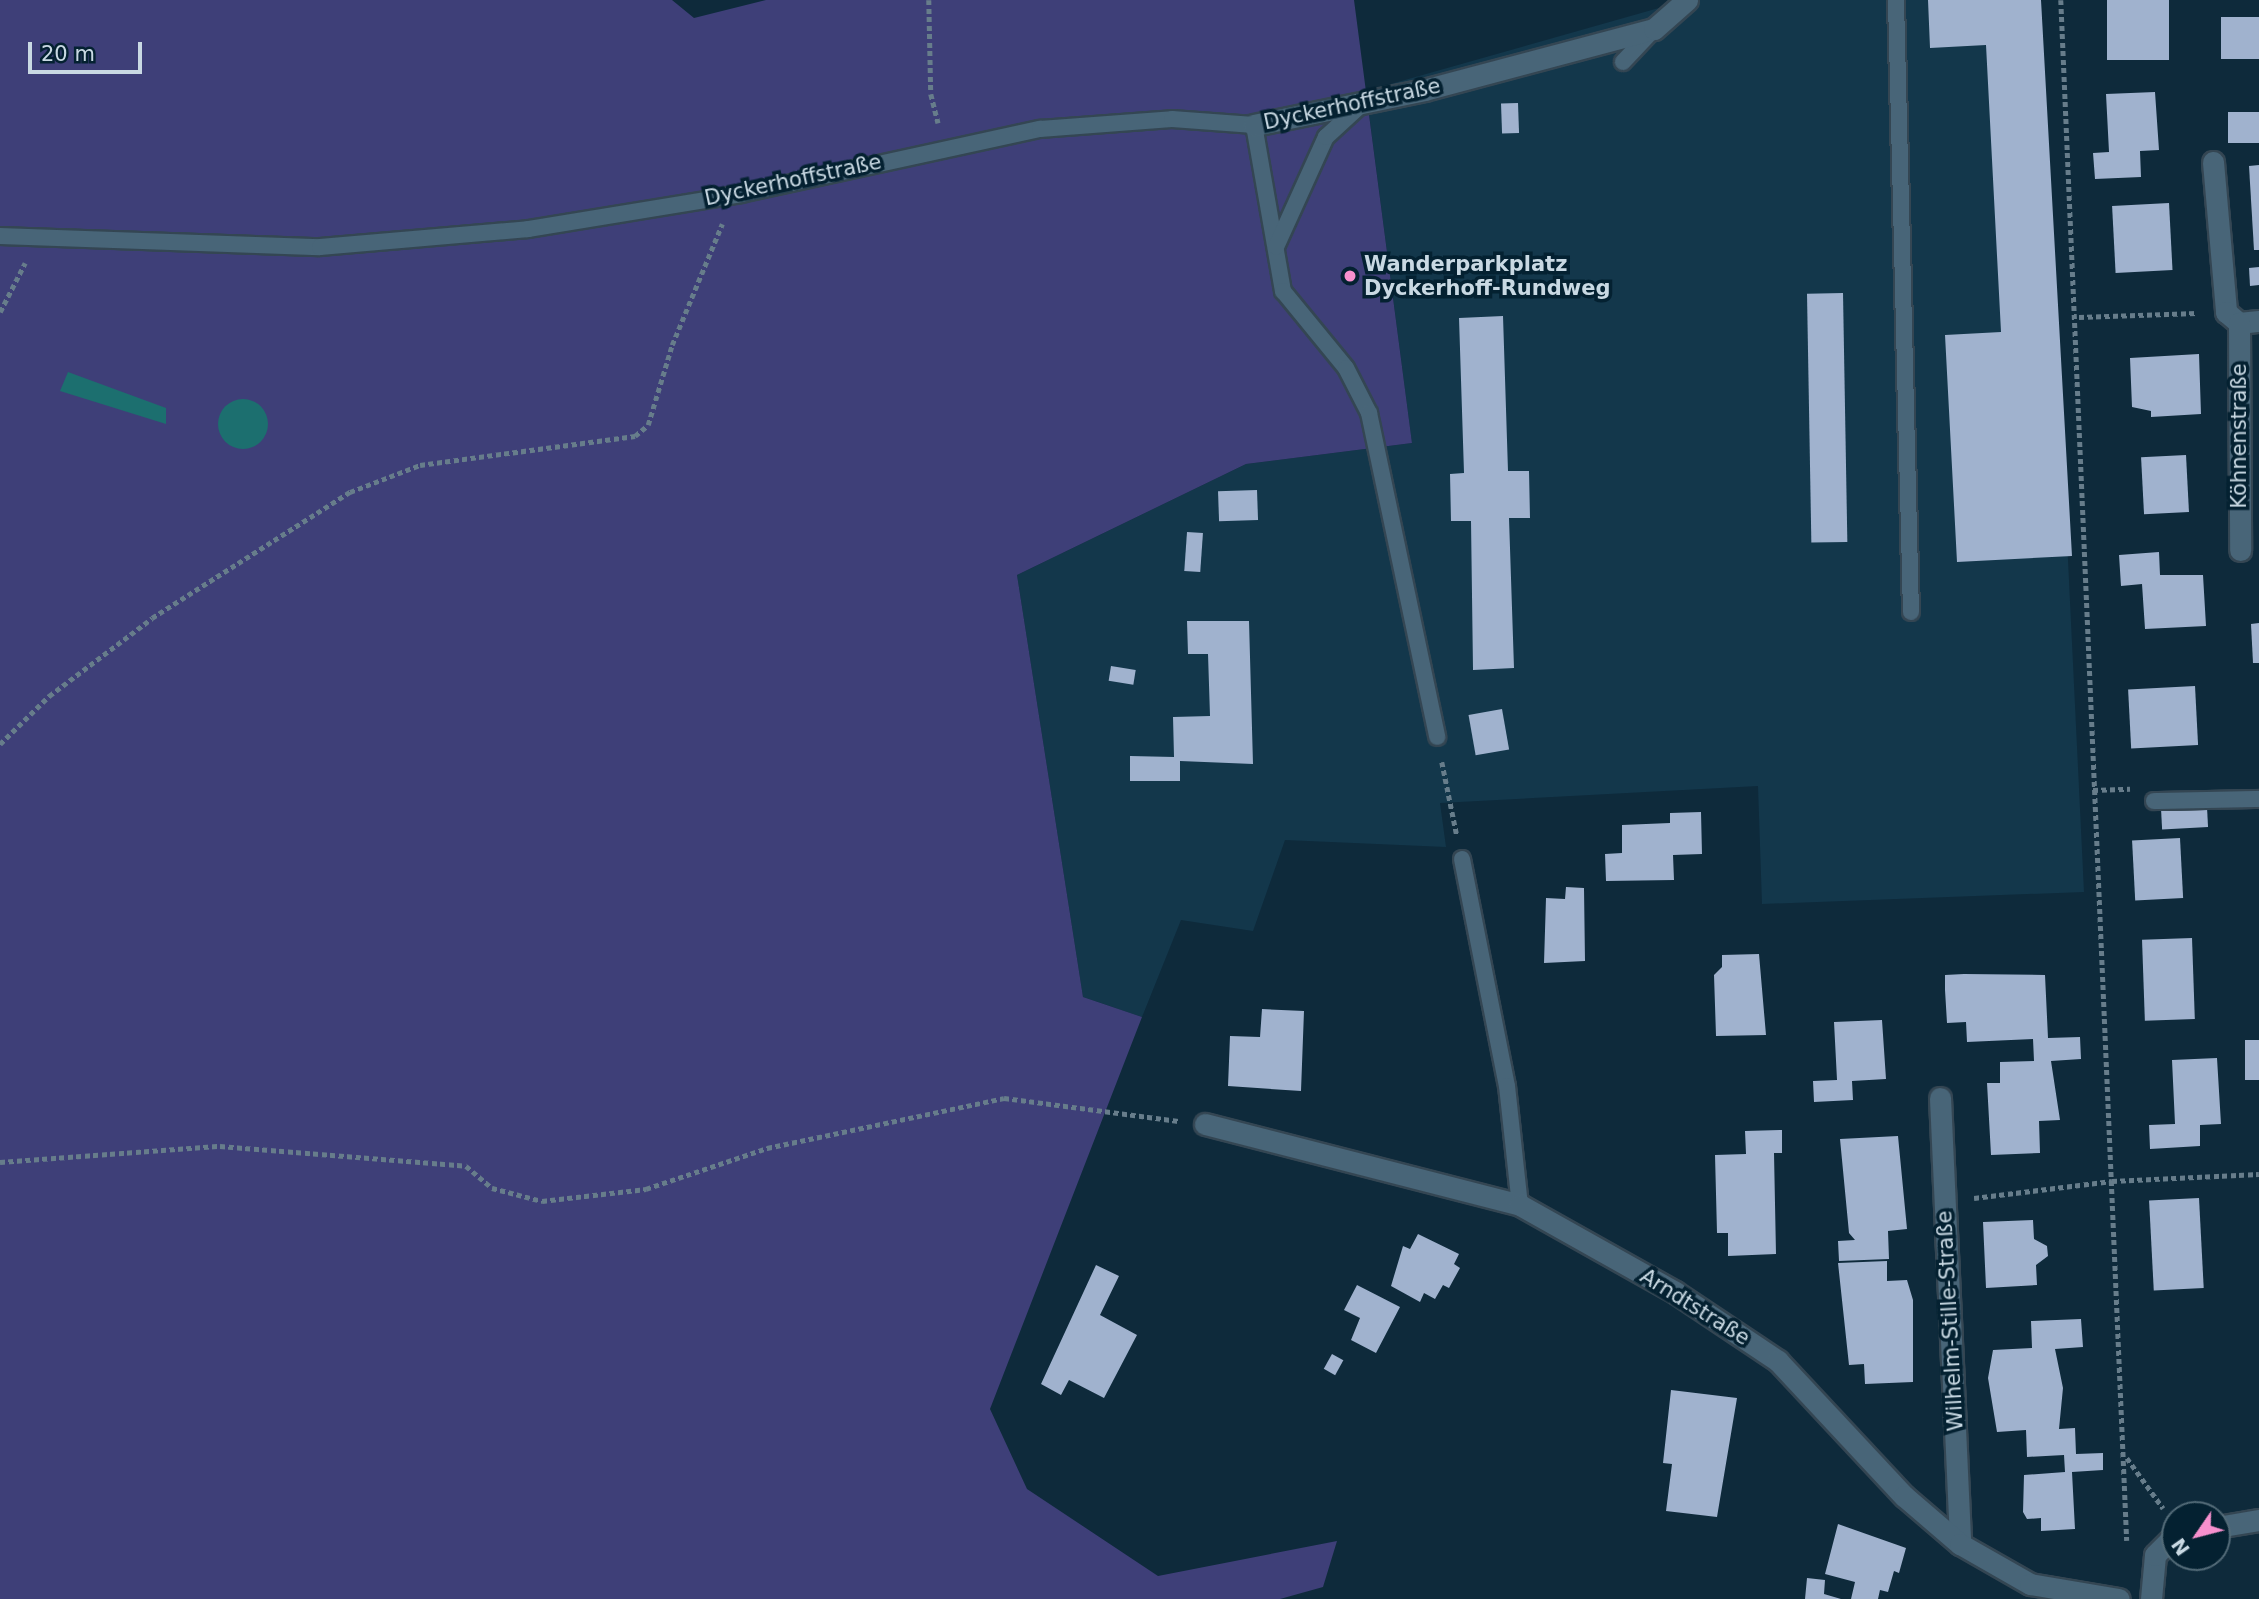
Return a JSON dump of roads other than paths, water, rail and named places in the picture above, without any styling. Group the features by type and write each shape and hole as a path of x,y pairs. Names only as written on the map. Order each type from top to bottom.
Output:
{"street":[{"name":"Dyckerhoffstraße","path":"1254,125 1364,102 1654,29 1687,0"},
{"name":"Köhnenstraße","path":"2213,162 2241,318 2240,550"},
{"name":"Wilhelm-Stille-Straße","path":"1940,1098 1960,1544"},
{"name":"Arndtstraße","path":"1205,1124 1520,1205 1675,1292 1778,1361 1904,1496 1960,1544 2029,1584 2119,1599"},
{"path":"2231,1525 2259,1520"},
{"path":"2151,1599 2155,1555 2161,1548"}],"lane":[{"path":"1896,0 1911,612"},
{"path":"1623,62 1654,29"},
{"path":"1275,249 1326,137 1364,102"},
{"name":"Dyckerhoffstraße","path":"0,236 35,240 320,247 528,229 741,194 1040,128 1172,119 1254,125"},
{"path":"1254,125 1283,291 1346,368 1369,413 1437,737"},
{"path":"2154,801 2259,799"},
{"path":"1462,859 1507,1086 1520,1205"}],"place":[{"name":"Wanderparkplatz Dyckerhoff-Rundweg","path":"1350,276"}]}
